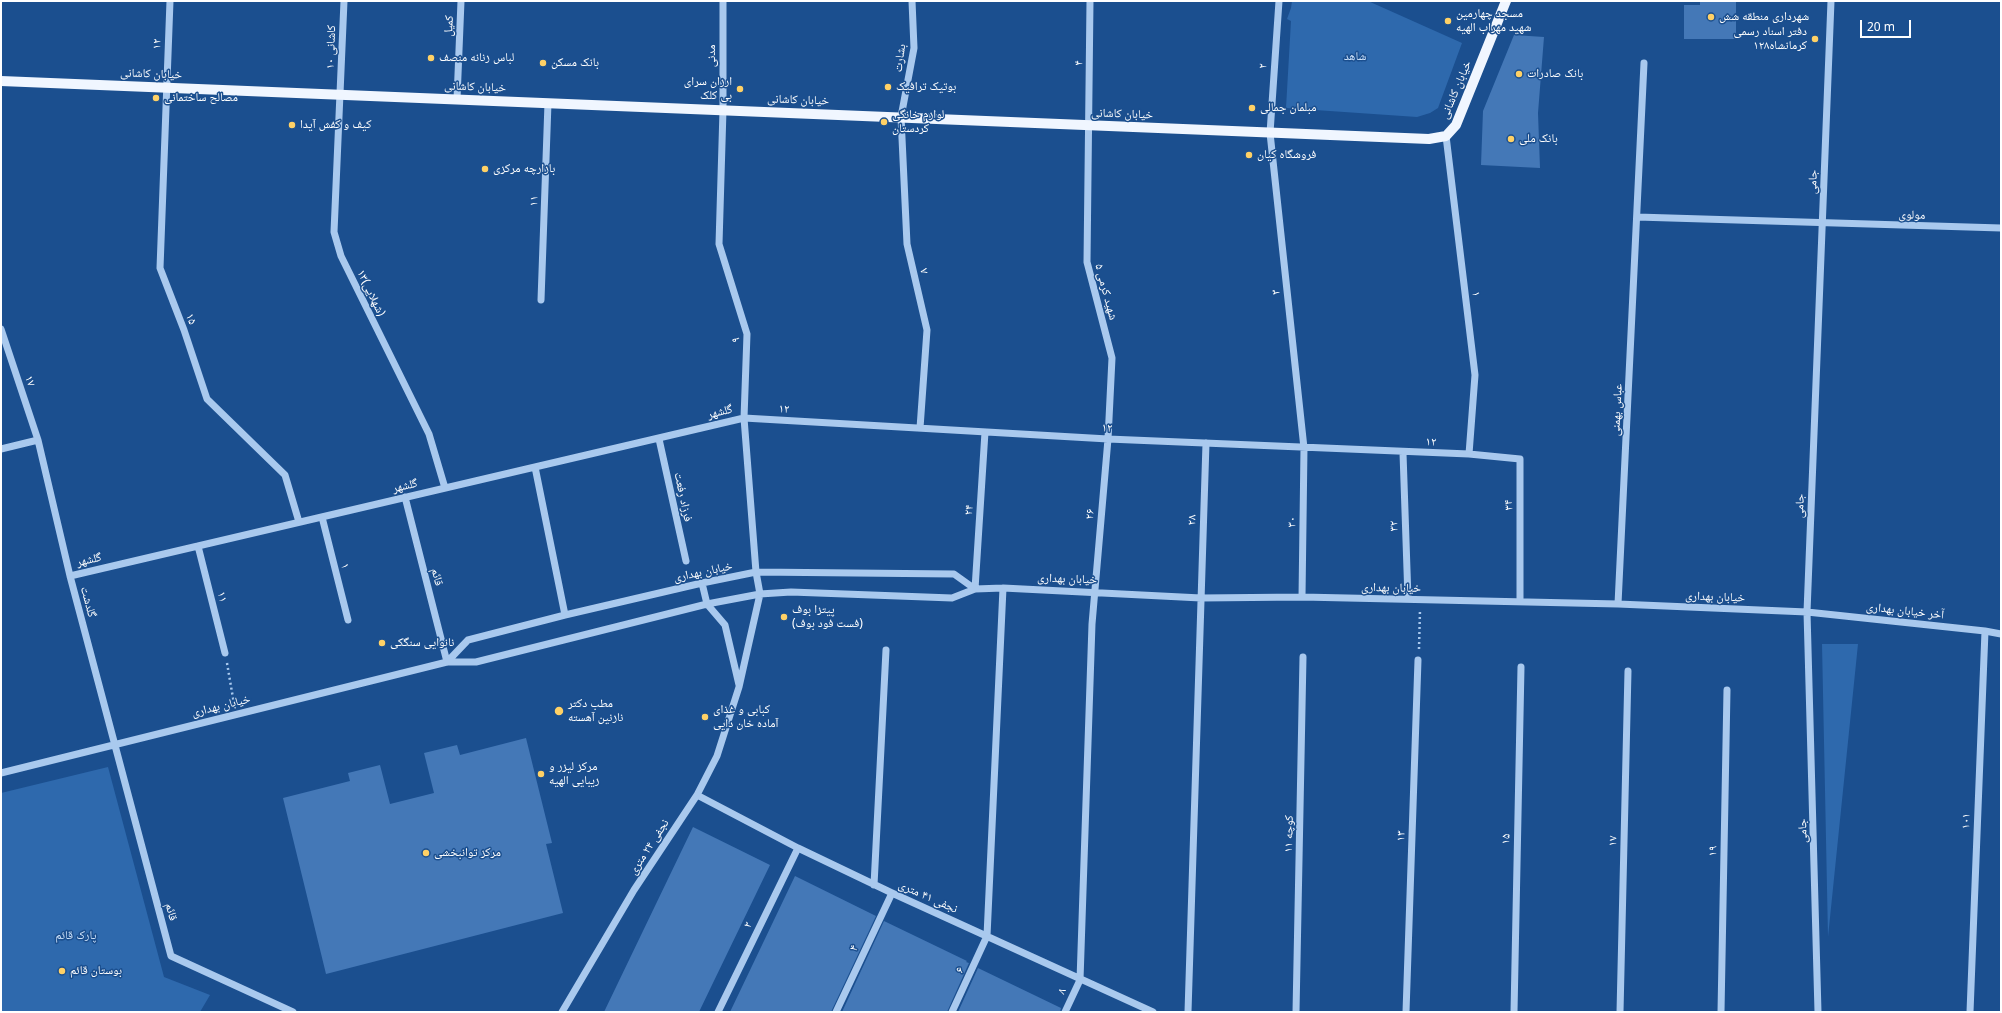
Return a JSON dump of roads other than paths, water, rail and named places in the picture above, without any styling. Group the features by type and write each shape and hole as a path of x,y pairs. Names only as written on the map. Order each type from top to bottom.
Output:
{"main road":[{"name":"خیابان کاشانی","path":"1,81 1429,139 1446,136 1460,118 1506,1"}],"street":[{"name":"۱۲","path":"166,88 170,1"},
{"name":"کاشانی ۱۰","path":"340,95 344,1"},
{"name":"کمیل","path":"456,99 461,1"},
{"name":"مدنی","path":"723,1 723,110"},
{"name":"بشارت","path":"901,118 914,48 912,1"},
{"name":"۴","path":"1089,125 1090,1"},
{"name":"۲","path":"1270,133 1279,1"},
{"name":"جامی","path":"1818,1012 1807,612 1831,1"},
{"name":"عباس بهمنی","path":"1618,604 1644,63"},
{"name":"۱۵","path":"166,88 160,268 184,330 208,399 285,475 299,522"},
{"name":"۱۳(شهلایی)","path":"340,95 334,232 341,256 429,434 445,488"},
{"name":"۱۱","path":"541,300 548,103"},
{"name":"۹","path":"723,110 719,244 748,334 744,418 756,572 760,594"},
{"name":"۷","path":"901,118 907,244 927,330 920,428"},
{"name":"۵ شهید کرمی","path":"1089,125 1086,262 1112,358 1108,439"},
{"name":"۳","path":"1270,133 1304,448"},
{"name":"۱","path":"1446,136 1475,375 1469,454"},
{"path":"1637,217 1822,223"},
{"name":"مولوی","path":"1822,223 2001,228"},
{"name":"۱۷","path":"1,329 38,440"},
{"name":"۱۲","path":"744,418 1108,439 1403,453 1469,454"},
{"name":"گلشهر","path":"70,576 744,418"},
{"name":"۲۴","path":"974,589 985,432"},
{"name":"فرزاد رفعت","path":"659,439 686,561"},
{"name":"۲۶","path":"1080,980 1094,591 1108,439"},
{"path":"1,449 38,440"},
{"name":"گلدشت","path":"38,440 70,576 114,745"},
{"name":"۲۸","path":"1188,1012 1206,443"},
{"name":"۳۰","path":"1302,597 1304,448"},
{"name":"۳۲","path":"1403,453 1408,599"},
{"name":"۳۴","path":"1469,454 1520,459 1520,602"},
{"path":"535,467 565,615"},
{"name":"قائم","path":"405,497 447,662"},
{"name":"۱","path":"322,517 348,620"},
{"name":"۱۱","path":"198,546 225,652"},
{"name":"خیابان بهداری","path":"447,662 468,640 565,615 756,572 954,574 974,589"},
{"path":"702,583 708,604 725,625 740,687"},
{"path":"987,936 1003,588"},
{"name":"خیابان بهداری","path":"1,773 447,662 476,662 708,604 760,594 791,592 952,598 974,589 1003,588 1094,591 1201,598 1302,597 1421,599 1618,604 1807,612"},
{"name":"نجفی ۲۴ متری","path":"562,1012 634,890 697,795 716,756 740,687 760,594"},
{"name":"آخر خیابان بهداری","path":"1807,612 2001,634"},
{"name":"۱۰۱","path":"1970,1012 1985,631"},
{"path":"874,885 886,650"},
{"name":"کوچه ۱۱","path":"1296,1012 1303,657"},
{"name":"۱۳","path":"1406,1012 1418,660"},
{"name":"۱۵","path":"1514,1012 1521,667"},
{"name":"۱۷","path":"1620,1012 1628,670"},
{"name":"۱۹","path":"1721,1012 1727,690"},
{"name":"قائم","path":"114,745 171,956 293,1012"},
{"name":"نجفی ۴۱ متری","path":"697,795 798,848 874,885 1153,1012"},
{"name":"۲","path":"718,1012 798,848"},
{"name":"۴","path":"836,1012 892,893"},
{"name":"۶","path":"952,1012 987,936"},
{"name":"۸","path":"1065,1012 1080,980"}],"place":[{"name":"شهرداری منطقه شش","path":"1711,17"},
{"name":"مسجد چهارمین شهید مهراب الهیه","path":"1448,21"},
{"name":"دفتر اسناد رسمی ۱۲۸کرمانشاه","path":"1815,39"},
{"name":"لباس زنانه منصف","path":"431,58"},
{"name":"بانک مسکن","path":"543,63"},
{"name":"بانک صادرات","path":"1519,74"},
{"name":"بوتیک ترافیک","path":"888,87"},
{"name":"ارزان سرای بی کلک","path":"740,89"},
{"name":"مصالح ساختمانی","path":"156,98"},
{"name":"مبلمان جمالی","path":"1252,108"},
{"name":"لوازم خانگی کردستان","path":"884,122"},
{"name":"کیف و کفش آیدا","path":"292,125"},
{"name":"بانک ملی","path":"1511,139"},
{"name":"فروشگاه کیان","path":"1249,155"},
{"name":"بازارچه مرکزی","path":"485,169"},
{"name":"پیتزا بوف (فست فود بوف)","path":"784,617"},
{"name":"نانوایی سنگکی","path":"382,643"},
{"name":"مطب دکتر نازنین آهسته","path":"559,711"},
{"name":"کبابی و غذای آماده خان دایی","path":"705,717"},
{"name":"مرکز لیزر و زیبایی الهیه","path":"541,774"},
{"name":"مرکز توانبخشی","path":"426,853"},
{"name":"بوستان قائم","path":"62,971"}],"park label":[{"name":"شاهد","path":"1355,57"},
{"name":"پارک قائم","path":"76,936"}]}
